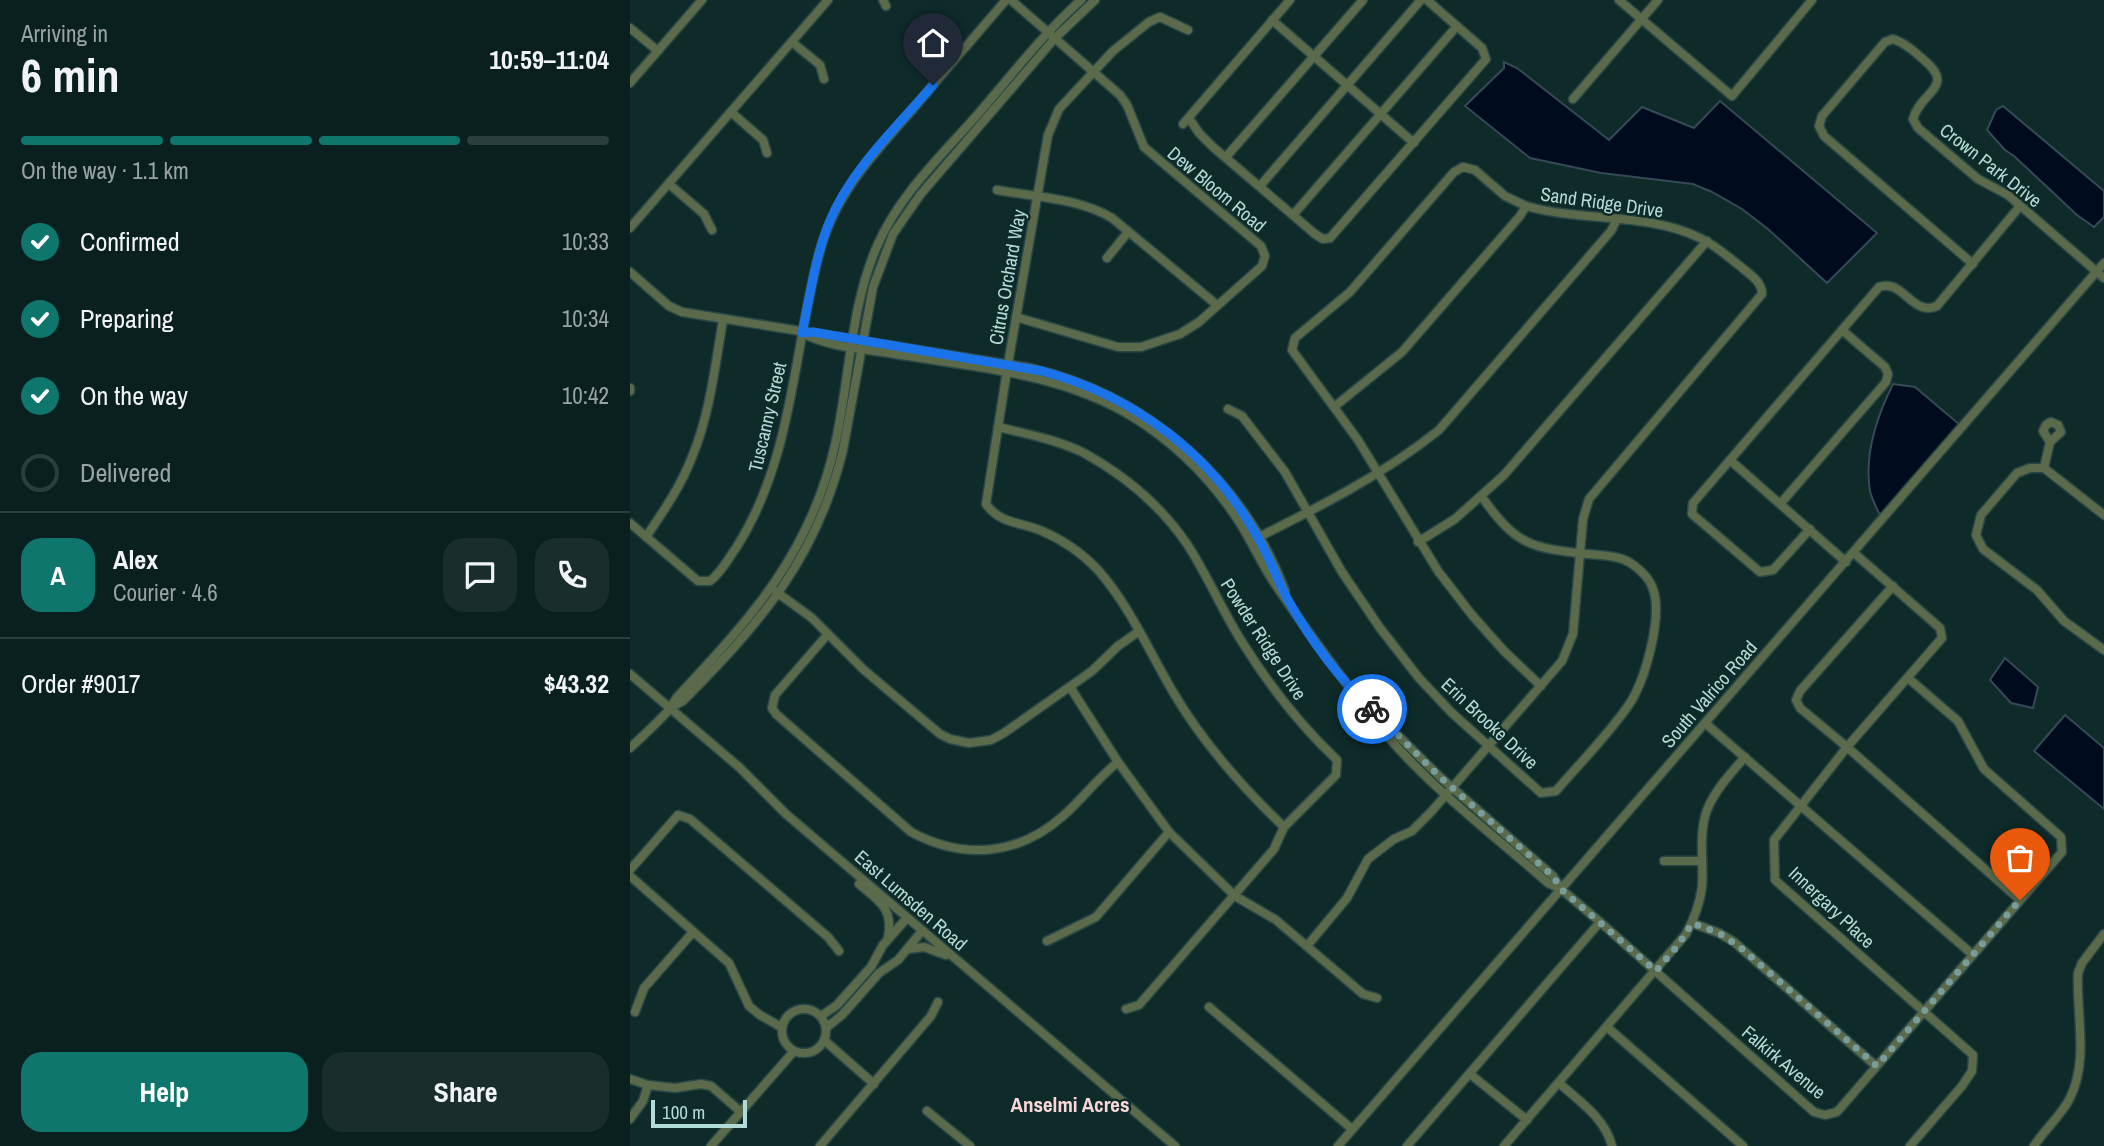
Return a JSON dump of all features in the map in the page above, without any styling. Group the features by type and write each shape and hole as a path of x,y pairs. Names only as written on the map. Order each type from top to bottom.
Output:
{"street":[{"path":"630,83 702,0"},
{"path":"630,228 828,0"},
{"name":"Dew Bloom Road","path":"1009,0 1093,71 1128,105 1144,147 1263,249 1265,260 1262,266 1199,321 1180,334 1141,347 1118,347 1016,317"},
{"name":"Tuscanny Street","path":"630,523 698,581 709,581 717,575 752,519 774,467 789,409 819,252 830,221 846,189 863,166 1009,0"},
{"path":"630,748 670,709 683,701 734,649 809,544 838,472 858,343 876,273 898,224 1081,0"},
{"path":"1052,35 1095,0"},
{"path":"1290,0 1186,121 1293,215 1320,237 1328,239 1334,236 1484,62 1486,55 1479,45 1433,1"},
{"path":"1226,158 1363,0"},
{"path":"1260,186 1421,0"},
{"path":"1619,0 1732,96 1812,0"},
{"path":"1573,99 1658,0"},
{"name":"Citrus Orchard Way","path":"1188,30 1160,17 1149,22 1112,51 1059,109 1048,135 1036,197 986,504 994,516 1040,530 1079,552 1110,584 1174,695 1198,730 1245,790 1284,827"},
{"path":"1272,20 1414,143"},
{"path":"1293,215 1457,26"},
{"path":"630,28 658,51"},
{"name":"Crown Park Drive","path":"1973,264 1824,136 1819,126 1822,116 1885,42 1893,39 1901,41 1935,69 1939,77 1938,85 1915,111 1913,119 1918,128 1978,179 2008,195 2100,275"},
{"path":"792,42 820,65 824,79"},
{"path":"732,113 763,140 767,153"},
{"name":"Sand Ridge Drive","path":"1307,946 1347,898 1368,859 1394,839 1412,831 1489,746 1562,662 1573,634 1583,514 1595,489 1761,297 1762,289 1758,282 1707,241 1668,226 1526,206 1499,191 1472,169 1463,167 1454,172 1350,292 1293,341 1292,349 1378,473 1418,542 1472,615 1504,651 1541,686"},
{"path":"668,184 704,214 712,230"},
{"path":"997,190 1097,209 1217,305"},
{"path":"1334,407 1402,352 1526,206"},
{"path":"1810,529 1773,570 1760,572 1692,514 1693,503 1879,287 1887,284 1895,286 1919,307 1930,309 1937,306 2020,206"},
{"path":"1254,539 1378,473 1413,451 1439,430 1611,231 1617,219"},
{"path":"1107,258 1128,232"},
{"path":"1418,542 1455,519 1504,475 1707,241"},
{"name":"South Valrico Road","path":"1338,1146 1705,723 2100,275 2104,263"},
{"name":"Falkirk Avenue","path":"630,272 672,309 1007,368 1084,393 1147,426 1179,451 1211,484 1254,539 1276,585 1359,699 1370,707 1449,791 1553,876 1561,889 1814,1112 1825,1115 1837,1112 2062,852 2061,837 1984,769 1958,721 1908,678"},
{"path":"646,537 671,499 692,458 707,411 723,320"},
{"path":"1781,503 1886,382 1888,374 1885,366 1842,330"},
{"name":"Erin Brooke Drive","path":"1228,409 1242,416 1285,472 1342,572 1380,628 1419,678 1451,712 1541,793 1556,792 1628,706 1640,685 1652,644 1656,598 1647,578 1631,563 1621,558 1550,551 1530,545 1502,524 1482,496"},
{"name":"Powder Ridge Drive","path":"998,427 1043,438 1083,453 1127,481 1159,509 1186,544 1243,644 1282,702 1338,760 1336,775 1284,827 1274,849 1235,896 1139,1005 1126,1009"},
{"path":"2044,468 2050,442"},
{"path":"1730,460 1846,562"},
{"path":"2104,515 2044,468 2030,468 2017,473 1980,515 1976,534 1983,549 2036,590 2064,621 2104,650"},
{"name":"Innergary Place","path":"1854,553 1940,628 1942,638 1847,747 1774,840 1774,880 1973,1055 1972,1071 1962,1086 1910,1146"},
{"path":"1893,586 1800,691 1797,700 1800,708 2020,900"},
{"path":"775,591 806,612 863,670 931,728 960,742 981,743 998,737 1096,668 1118,646 1139,632"},
{"path":"828,634 775,695 772,708 911,832 932,844 965,850 999,850 1025,842 1062,817 1118,762"},
{"name":"East Lumsden Road","path":"630,674 906,918 1175,1146"},
{"path":"1070,687 1118,762 1169,831 1235,896 1276,920 1363,994 1377,998"},
{"path":"1705,723 1972,954"},
{"path":"1504,1146 1679,944 1692,923 1702,890 1702,835 1707,810 1723,783 1745,757"},
{"path":"630,870 678,814 690,819 828,937 839,951"},
{"path":"1047,941 1096,917 1169,831"},
{"path":"1664,861 1702,860"},
{"path":"845,864 853,879 887,910 890,922 887,940"},
{"path":"630,876 729,963 749,1006 781,1027"},
{"path":"821,1016 837,1005 872,967 887,940 906,918"},
{"path":"1407,1146 1600,922"},
{"path":"1692,923 1734,942 1877,1066"},
{"path":"826,1028 842,1015 879,973 898,960 922,931"},
{"path":"635,1012 643,988 693,932"},
{"path":"2034,1146 2070,1098 2079,1076 2078,973 2086,956 2104,934"},
{"path":"907,949 924,947 955,959"},
{"path":"820,1146 931,1016 937,1002"},
{"path":"1209,1007 1352,1129"},
{"path":"808,1008 821,1016 826,1028 824,1040 815,1051 794,1051 784,1041 781,1027 783,1020 794,1010 808,1008"},
{"path":"1607,1027 1743,1146"},
{"path":"824,1040 874,1084"},
{"path":"711,1146 794,1051"},
{"path":"1470,1074 1527,1120"},
{"path":"630,1079 648,1085 675,1088 701,1084 711,1086 741,1112"},
{"path":"1559,1083 1598,1118 1610,1137 1612,1146"},
{"path":"630,1119 643,1101 648,1085"},
{"path":"927,1111 970,1146"}],"water":[{"path":"1504,62 1517,68 1609,140 1642,107 1694,128 1720,101 1877,233 1827,283 1742,209 1693,184 1601,173 1530,158 1465,106 1504,68"},
{"path":"2003,106 2104,191 2104,217 2094,227 2005,150 1987,130 1996,110"},
{"path":"1893,384 1915,387 1960,425 1881,517 1870,491 1870,450 1877,422"},
{"path":"2005,658 2038,687 2033,708 2011,703 1990,680"},
{"path":"2065,715 2104,748 2104,809 2034,751"}],"way so far":[{"path":"1372,709 1440,777 1553,876 1561,889 1656,971 1679,944 1692,923 1719,933 1741,948 1877,1066 2020,900"}],"district":[{"name":"Anselmi Acres","path":"1070,1105"}],"route":[{"path":"933,85 853,179 840,199 819,252 802,333 813,332 1030,368 1072,380 1105,394 1150,419 1187,448 1225,489 1258,538 1287,597 1304,624 1359,699 1372,709"}]}
